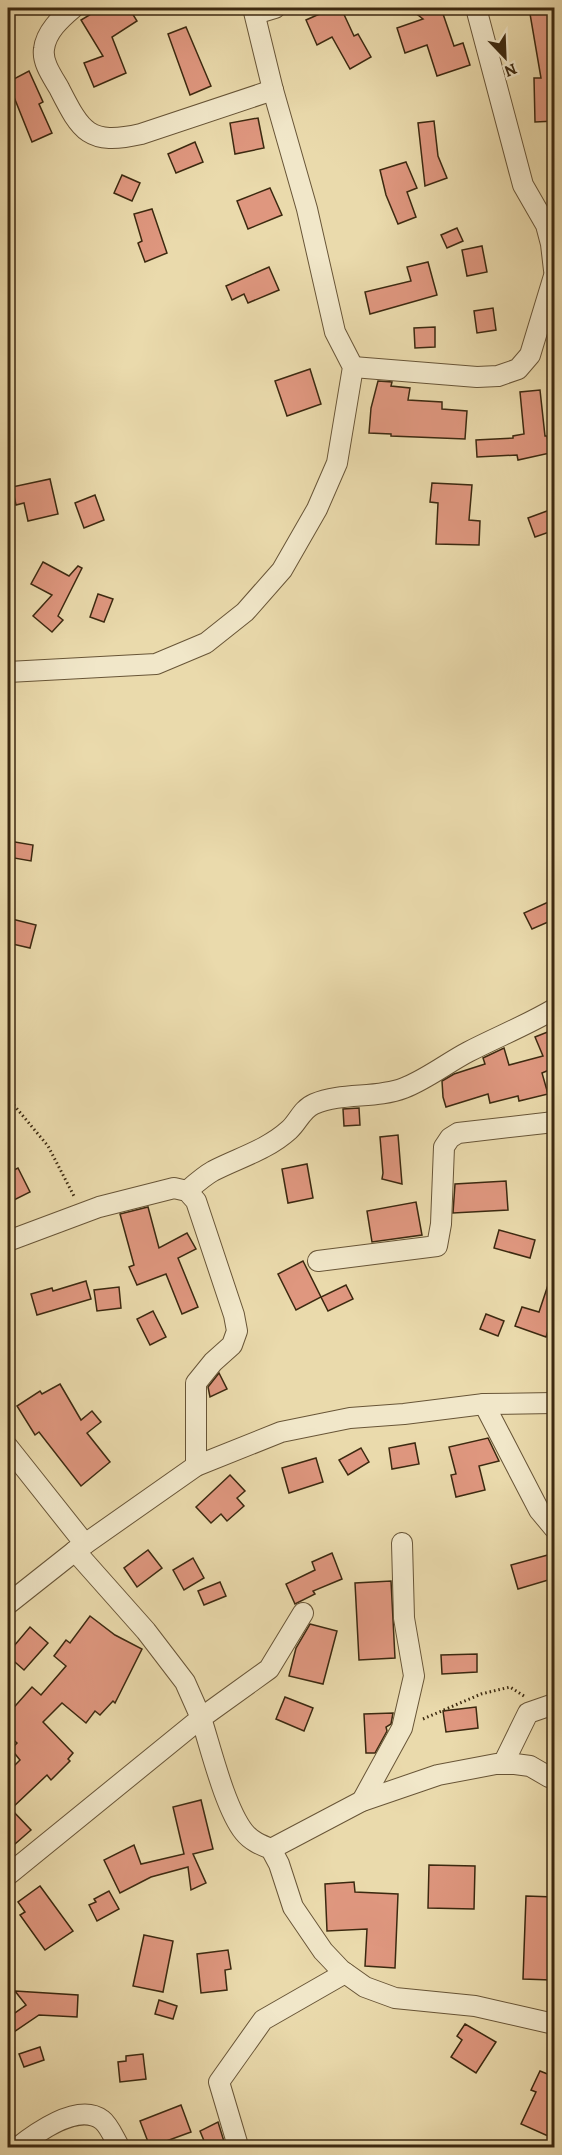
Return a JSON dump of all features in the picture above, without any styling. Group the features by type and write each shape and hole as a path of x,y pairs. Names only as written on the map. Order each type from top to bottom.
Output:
{"street":[{"path":"72,8 60,19 46,38 43,52 47,66 77,122 87,131 99,137 120,139 141,134 273,90"},
{"path":"8,672 156,664 206,643 245,612 282,570 317,509 337,464 353,367 335,332 307,209 273,90 254,11 275,8"},
{"path":"476,8 523,185 546,225 555,270"},
{"path":"353,367 477,377 498,376 518,369 530,355 555,276"},
{"path":"187,1191 211,1172 246,1157 291,1129 298,1116 311,1105 330,1098 374,1094 403,1088 469,1051 555,1009"},
{"path":"318,1261 437,1246 441,1224 444,1147 450,1138 458,1132 555,1122"},
{"path":"8,1241 99,1207 174,1188 187,1191 196,1201 234,1315 237,1331 232,1345 213,1362 196,1383 196,1466"},
{"path":"8,1604 80,1547 196,1466 281,1432 350,1418 484,1404 555,1403"},
{"path":"484,1404 539,1510 555,1528"},
{"path":"8,1447 80,1547 185,1682 201,1718 233,1814 244,1832 255,1842 271,1849 279,1864 293,1907 323,1951 345,1973 365,1987 395,1998 475,2006 555,2024"},
{"path":"362,1801 402,1728 414,1676 404,1618 402,1543"},
{"path":"8,1875 201,1718 269,1669 303,1613"},
{"path":"503,1764 528,1713 555,1704"},
{"path":"271,1849 362,1801 438,1775 503,1764 530,1766 549,1777"},
{"path":"238,2146 219,2082 263,2020 345,1973"},
{"path":"17,2148 41,2129 65,2118 87,2114 103,2120 120,2148"}],"path":[{"path":"8,1098 48,1146 83,1213"},
{"path":"402,1728 481,1694 510,1686 525,1696 528,1713"}],"building":[{"path":"101,8 129,8 137,21 112,37 126,73 94,87 84,63 103,56 81,20"},
{"path":"333,8 341,8 354,36 358,34 371,57 350,69 332,37 317,45 306,20"},
{"path":"409,8 441,8 454,46 463,43 470,65 437,76 427,45 405,53 397,28 423,19"},
{"path":"529,8 555,8 555,121 535,122 534,78 541,78"},
{"path":"186,27 211,86 190,95 168,34"},
{"path":"29,71 43,102 39,104 52,133 32,142 8,82"},
{"path":"258,118 264,148 235,154 230,123"},
{"path":"434,121 438,156 447,178 425,186 418,123"},
{"path":"195,142 203,162 176,173 168,154"},
{"path":"406,162 417,188 407,192 416,217 398,224 386,195 380,170"},
{"path":"122,175 140,183 132,201 114,193"},
{"path":"270,188 282,215 248,229 237,201"},
{"path":"152,209 167,253 145,262 138,243 142,241 134,214"},
{"path":"457,228 463,241 447,248 441,235"},
{"path":"482,246 487,272 467,276 462,250"},
{"path":"428,262 437,295 370,314 365,292 411,281 407,267"},
{"path":"269,267 279,290 248,303 244,294 232,300 226,286"},
{"path":"493,308 496,330 477,333 474,311"},
{"path":"435,327 435,347 415,348 414,328"},
{"path":"310,369 321,404 287,416 275,381"},
{"path":"378,381 392,382 391,386 410,388 408,400 442,402 442,409 467,411 465,439 369,433 371,408"},
{"path":"540,390 545,436 547,436 550,453 518,460 517,455 477,457 476,440 513,438 513,436 524,434 520,392"},
{"path":"50,479 58,514 28,521 24,503 16,505 12,487"},
{"path":"432,483 472,485 469,520 480,521 479,545 436,544 438,503 430,502"},
{"path":"95,495 104,520 84,528 75,503"},
{"path":"555,508 555,530 535,537 528,518"},
{"path":"43,562 69,576 78,566 82,568 58,616 63,620 52,632 33,616 52,595 31,584"},
{"path":"98,594 113,599 104,622 90,617"},
{"path":"9,841 33,845 31,861 8,857"},
{"path":"555,899 555,919 532,929 524,913"},
{"path":"8,918 36,925 30,948 8,943"},
{"path":"555,1029 555,1082 549,1070 542,1073 548,1094 519,1101 518,1096 490,1103 488,1094 446,1107 442,1081 454,1074 485,1064 483,1058 504,1048 509,1065 543,1056 535,1037"},
{"path":"359,1108 360,1125 344,1126 343,1109"},
{"path":"398,1135 402,1184 382,1179 380,1137"},
{"path":"307,1164 313,1198 288,1203 282,1169"},
{"path":"18,1168 30,1192 8,1203 8,1173"},
{"path":"506,1181 508,1210 453,1213 455,1184"},
{"path":"416,1202 422,1235 372,1242 367,1211"},
{"path":"148,1207 159,1248 187,1233 196,1249 178,1258 198,1307 182,1314 166,1274 137,1285 129,1267 134,1265 120,1214"},
{"path":"499,1230 535,1240 530,1258 494,1248"},
{"path":"303,1261 321,1297 296,1310 278,1274"},
{"path":"552,1273 555,1273 555,1310 546,1337 515,1326 522,1307 539,1312"},
{"path":"86,1281 91,1299 37,1315 31,1294 52,1288 53,1291"},
{"path":"346,1285 353,1299 328,1311 321,1297"},
{"path":"119,1287 121,1308 97,1311 94,1290"},
{"path":"153,1311 166,1337 150,1345 137,1319"},
{"path":"486,1314 504,1321 498,1336 480,1329"},
{"path":"219,1373 227,1389 210,1397 208,1387"},
{"path":"60,1384 81,1420 92,1411 101,1422 87,1433 110,1462 81,1486 39,1432 35,1435 17,1406 40,1391 42,1394"},
{"path":"488,1438 499,1461 479,1466 485,1490 456,1497 451,1475 456,1474 449,1447"},
{"path":"415,1443 419,1464 392,1469 389,1448"},
{"path":"361,1448 369,1462 348,1475 339,1460"},
{"path":"316,1458 323,1482 289,1493 282,1468"},
{"path":"230,1475 245,1491 237,1498 244,1506 227,1521 221,1514 211,1523 196,1507"},
{"path":"148,1550 162,1568 137,1587 124,1568"},
{"path":"332,1553 342,1579 313,1591 315,1594 295,1604 286,1584 315,1570 312,1562"},
{"path":"555,1553 555,1578 518,1589 511,1565"},
{"path":"193,1558 204,1578 184,1590 173,1570"},
{"path":"391,1581 395,1658 359,1660 355,1583"},
{"path":"220,1582 226,1596 204,1605 198,1591"},
{"path":"90,1616 115,1635 142,1649 115,1703 113,1701 100,1715 95,1711 86,1723 62,1703 43,1722 73,1753 68,1759 70,1761 51,1780 47,1775 11,1809 31,1830 15,1844 8,1836 8,1772 20,1760 11,1749 17,1743 8,1735 8,1714 32,1687 41,1695 66,1666 54,1656 66,1640 70,1643"},
{"path":"310,1624 337,1631 323,1684 289,1676 296,1648"},
{"path":"30,1627 48,1643 24,1670 8,1656 8,1653"},
{"path":"477,1654 477,1672 442,1674 441,1655"},
{"path":"285,1697 313,1708 304,1731 276,1719"},
{"path":"476,1707 478,1728 446,1732 443,1711"},
{"path":"393,1713 391,1724 386,1727 387,1731 375,1753 366,1753 364,1714"},
{"path":"201,1800 213,1849 193,1854 206,1883 191,1890 188,1867 151,1877 120,1893 104,1860 134,1845 141,1864 184,1854 173,1807"},
{"path":"429,1865 475,1866 474,1909 428,1908"},
{"path":"354,1882 355,1892 398,1894 395,1968 365,1966 367,1929 327,1931 325,1884"},
{"path":"40,1886 73,1931 45,1950 20,1915 25,1912 18,1902"},
{"path":"109,1891 119,1909 97,1921 89,1905 96,1902 94,1899"},
{"path":"526,1896 554,1897 551,1980 523,1979"},
{"path":"144,1935 173,1941 163,1992 133,1986"},
{"path":"228,1950 231,1969 225,1970 227,1990 201,1993 197,1954"},
{"path":"15,1991 78,1995 77,2017 39,2015 8,2036 8,2018 26,2005"},
{"path":"159,2000 177,2006 173,2019 155,2014"},
{"path":"465,2024 496,2042 476,2073 451,2057 462,2040 457,2036"},
{"path":"40,2047 44,2060 24,2067 19,2054"},
{"path":"143,2054 146,2079 120,2082 118,2062 126,2061 126,2056"},
{"path":"540,2071 555,2077 555,2121 548,2136 521,2124 536,2092 531,2090"},
{"path":"181,2105 191,2132 150,2147 140,2121"},
{"path":"218,2122 226,2148 207,2148 200,2131"}]}
